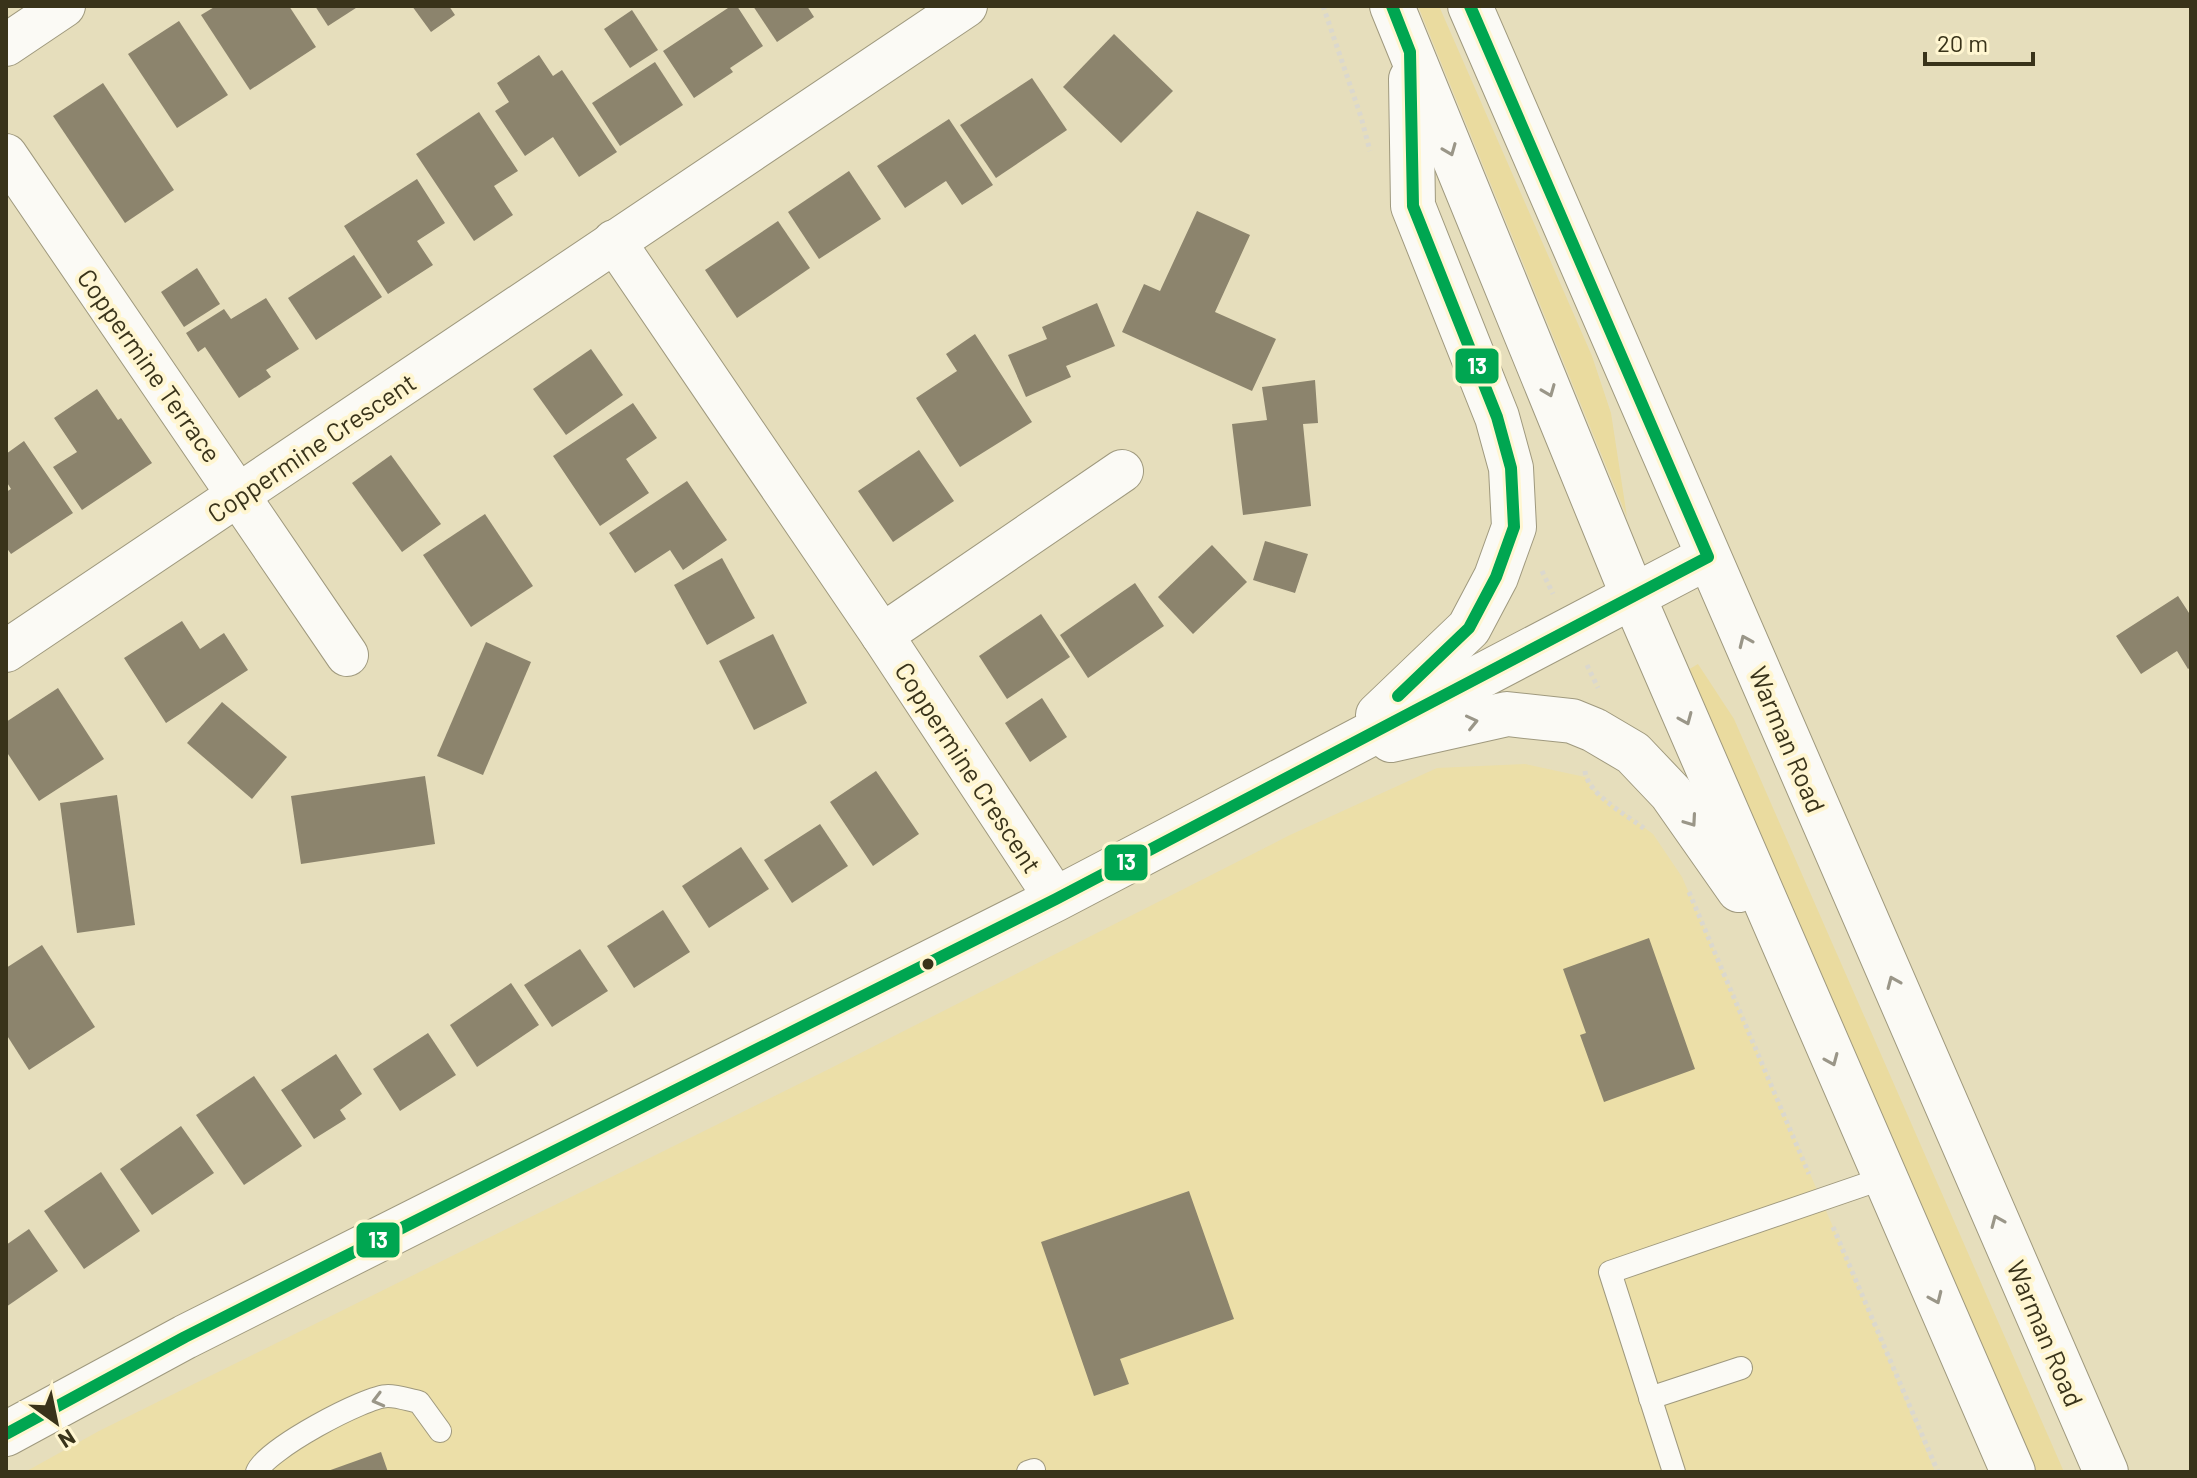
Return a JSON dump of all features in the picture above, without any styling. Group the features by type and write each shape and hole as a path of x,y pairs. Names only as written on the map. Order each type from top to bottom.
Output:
{"main road":[{"path":"1392,6 1633,596 2013,1472"},
{"name":"Warman Road","path":"1470,6 2106,1472"},
{"path":"1341,750 1469,628 1496,577 1514,527 1511,468 1497,417 1413,206 1410,52"},
{"path":"6,1434 185,1337 1056,899 1708,557"},
{"path":"1341,750 1507,714 1572,721 1594,730 1633,753 1671,793 1790,962"}],"street":[{"path":"6,45 64,6"},
{"name":"Coppermine Crescent","path":"6,651 966,6"},
{"name":"Coppermine Terrace","path":"6,155 347,655"},
{"name":"Coppermine Crescent","path":"614,241 882,635 1056,899"},
{"name":"Coppermine Crescent","path":"882,635 1122,471"}],"lane":[{"path":"1674,1472 1610,1272 1884,1178"},
{"path":"1650,1398 1741,1368"},
{"path":"257,1472 259,1465 284,1444 346,1411 387,1395 419,1402 440,1431"}],"path":[{"path":"1594,730 1584,765 1585,777 1593,791 1653,834"},
{"path":"1688,892 1938,1472"}],"shaded area":[{"path":"1418,6 1439,6 1592,356 1611,413 1627,517"},
{"path":"1698,664 1734,719 2064,1472 2037,1472 1688,670"},
{"path":"1525,764 1585,777 1593,791 1653,834 1682,877 1935,1472 25,1472 99,1431 827,1070 1290,835 1437,768"}],"building":[{"path":"216,6 289,6 316,47 250,90 201,15"},
{"path":"315,6 359,6 328,26"},
{"path":"412,6 449,6 455,15 431,32"},
{"path":"731,6 737,6 763,46 730,68 733,72 694,98 663,51"},
{"path":"753,6 807,6 814,17 777,42"},
{"path":"632,10 658,50 630,68 604,29"},
{"path":"179,21 228,95 177,128 128,54"},
{"path":"1114,34 1173,91 1121,143 1063,87"},
{"path":"539,55 553,76 562,70 617,152 579,177 553,137 525,156 495,111 509,102 497,83"},
{"path":"655,62 683,105 620,146 592,103"},
{"path":"1032,78 1067,130 996,178 960,125"},
{"path":"103,83 174,190 125,223 53,116"},
{"path":"479,112 518,171 494,186 513,215 474,241 416,154"},
{"path":"949,119 993,185 962,205 946,181 905,208 877,166"},
{"path":"849,171 881,219 819,259 788,212"},
{"path":"417,179 445,223 417,241 433,265 388,294 344,226"},
{"path":"1197,211 1250,235 1215,312 1276,339 1252,391 1122,332 1144,284 1160,291"},
{"path":"778,221 810,268 737,318 705,270"},
{"path":"354,255 382,297 316,340 288,298"},
{"path":"197,268 220,304 184,327 161,292"},
{"path":"266,298 299,349 266,370 271,377 239,398 205,347 198,352 186,333 224,309 231,319"},
{"path":"1097,303 1115,346 1066,366 1071,377 1026,397 1008,355 1047,339 1042,327"},
{"path":"975,334 1032,422 960,467 916,398 957,371 946,354"},
{"path":"591,349 623,395 566,435 533,389"},
{"path":"1315,380 1318,423 1303,424 1311,506 1243,515 1232,424 1267,420 1262,387"},
{"path":"97,389 152,463 82,510 53,467 77,452 54,418"},
{"path":"633,403 657,438 626,459 649,493 600,526 553,456"},
{"path":"24,441 73,513 11,554 6,547 6,492 11,489 6,481 6,454"},
{"path":"919,450 954,501 893,542 858,491"},
{"path":"391,455 441,524 402,552 352,483"},
{"path":"687,481 727,540 683,570 670,550 635,573 609,533"},
{"path":"485,514 533,586 471,627 423,555"},
{"path":"1265,541 1308,554 1295,593 1253,580"},
{"path":"1212,545 1247,582 1193,634 1158,597"},
{"path":"722,558 755,618 707,645 674,585"},
{"path":"1135,583 1164,626 1088,678 1060,635"},
{"path":"2178,596 2191,616 2191,667 2188,669 2177,651 2141,674 2116,636"},
{"path":"1041,614 1070,657 1007,699 979,656"},
{"path":"182,621 200,649 224,633 248,670 166,723 124,658"},
{"path":"773,634 807,703 754,730 719,661"},
{"path":"486,642 531,662 483,775 437,756"},
{"path":"58,688 104,759 39,801 6,751 6,722"},
{"path":"1042,698 1067,737 1030,762 1005,723"},
{"path":"222,702 287,757 252,799 187,743"},
{"path":"876,771 919,834 873,866 830,802"},
{"path":"425,776 435,844 301,864 291,796"},
{"path":"117,795 135,925 77,933 60,803"},
{"path":"820,824 848,866 792,903 764,860"},
{"path":"741,847 769,889 709,928 682,886"},
{"path":"663,910 690,952 634,988 607,946"},
{"path":"1649,938 1695,1069 1604,1102 1580,1035 1586,1033 1563,969"},
{"path":"42,945 95,1027 29,1070 6,1034 6,968"},
{"path":"580,949 608,991 552,1027 524,985"},
{"path":"511,983 539,1025 477,1067 450,1025"},
{"path":"428,1033 456,1075 400,1111 373,1069"},
{"path":"336,1054 362,1094 340,1110 346,1119 314,1139 281,1090"},
{"path":"254,1076 302,1146 244,1185 196,1115"},
{"path":"181,1126 214,1173 152,1215 120,1169"},
{"path":"101,1172 140,1231 84,1269 44,1211"},
{"path":"1189,1191 1234,1319 1120,1359 1129,1384 1094,1396 1041,1242"},
{"path":"29,1229 58,1271 6,1307 6,1245"},
{"path":"381,1452 388,1472 325,1472"}],"transit line":[{"name":"13","path":"1392,6 1410,52 1413,206 1497,417 1511,468 1514,527 1496,577 1469,628 1398,696"},
{"name":"13","path":"6,1434 185,1337 1056,899 1708,557 1470,6"}]}
